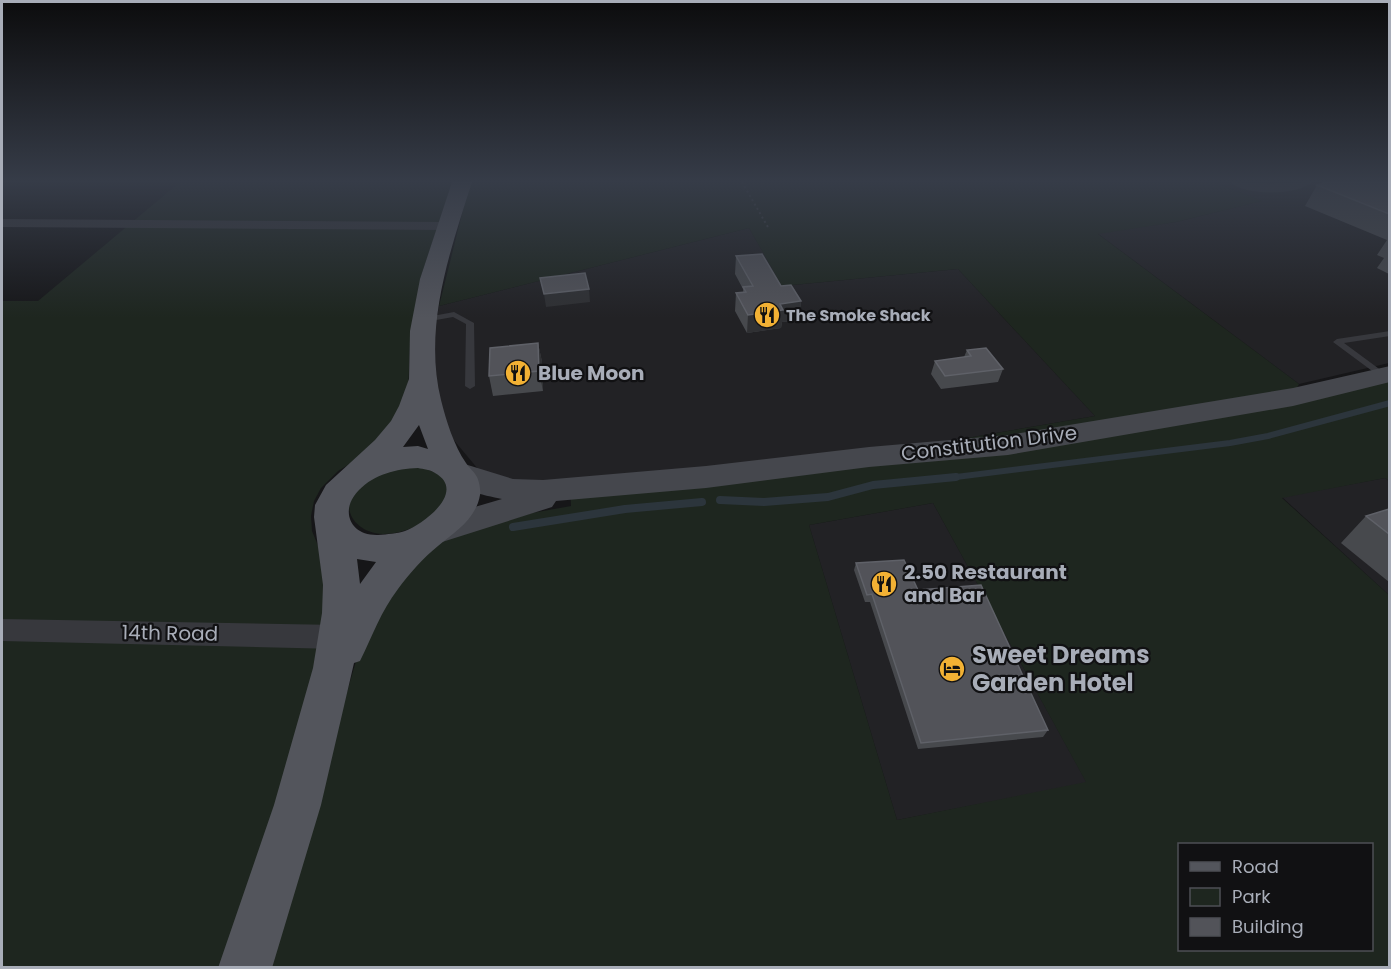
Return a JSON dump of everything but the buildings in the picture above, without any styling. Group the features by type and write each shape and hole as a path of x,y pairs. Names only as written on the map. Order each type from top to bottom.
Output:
{"main road":[{"path":"331,683 370,596 387,573 454,516 462,500 463,486 434,425 423,378 424,320 447,227"},
{"name":"Constitution Drive","path":"454,470 486,484 513,490 585,488 705,477 869,457 1008,445 1293,397 1386,375"},
{"path":"245,968 292,827 331,683 338,637 342,578 340,553 330,515 333,500 344,485 383,452 408,421 415,407 423,378"},
{"path":"359,473 378,464 408,458 436,459 454,470"},
{"name":"Constitution Drive","path":"431,535 508,508 585,488"},
{"path":"333,530 344,541 360,548 370,549 402,547 431,535"}],"street":[{"name":"14th Road","path":"2,630 338,637"}],"lane":[{"path":"424,320 454,314 470,323 470,386"},
{"path":"1386,375 1337,342 1389,333"}],"shaded area":[{"path":"1139,227 1389,227 1389,363 1299,384 1097,233"},
{"path":"749,228 783,286 958,269 1095,416 880,453 539,487 478,469 452,438 441,420 432,342 439,306"},
{"path":"1385,478 1389,481 1389,595 1282,497"},
{"path":"933,503 1087,783 897,820 809,525"}],"green space":[{"path":"126,227 437,227 421,277 410,344 408,394 404,407 366,454 338,471 321,488 314,501 311,516 312,531 328,570 326,627 273,825 220,967 2,968 2,301 38,301"},
{"path":"459,227 1142,227 1098,234 1299,384 1293,396 1389,374 1389,481 1385,478 1282,498 1389,595 1389,967 266,968 369,617 384,589 443,540 532,513 571,506 570,484 880,453 1095,416 958,269 782,286 749,228 439,306","holes":["933,503 1086,782 897,820 809,525"]},
{"path":"412,466 434,472 445,481 448,493 443,505 432,516 400,532 373,533 358,525 350,512 349,504 358,488 377,476"}],"waterway":[{"path":"940,479 1230,443 1268,436 1390,403"},
{"path":"720,500 764,502 828,497 873,485 956,477"},
{"path":"513,527 625,509 702,502"}],"place":[{"name":"The Smoke Shack","path":"767,315"},
{"name":"Blue Moon","path":"518,373"},
{"name":"2.50 Restaurant and Bar","path":"884,584"},
{"name":"Sweet Dreams Garden Hotel","path":"952,669"}]}
